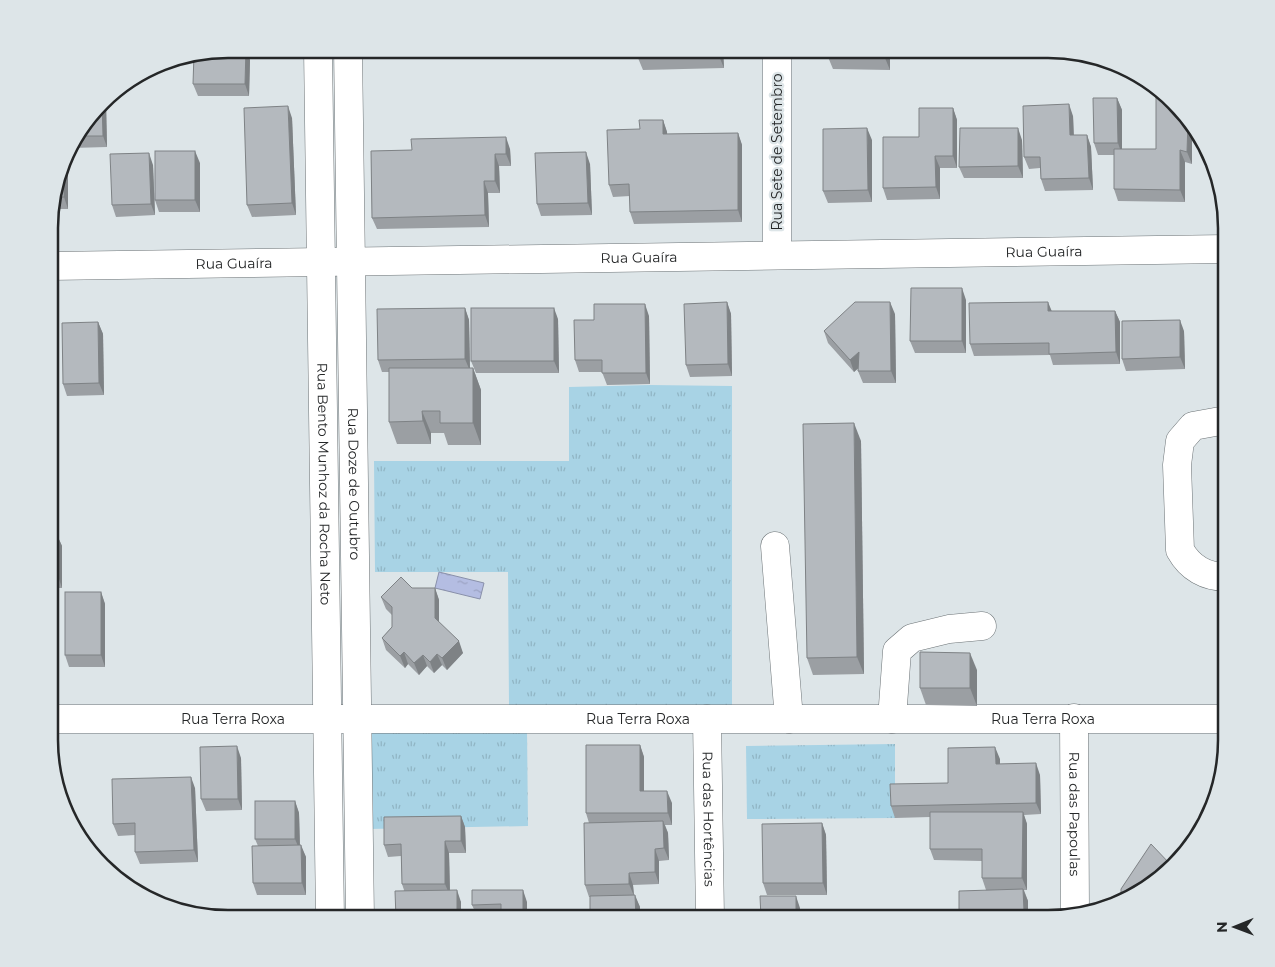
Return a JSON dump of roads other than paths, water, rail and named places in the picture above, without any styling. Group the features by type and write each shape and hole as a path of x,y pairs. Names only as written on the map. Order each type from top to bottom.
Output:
{"street":[{"name":"Rua Bento Munhoz da Rocha Neto","path":"318,58 330,909"},
{"name":"Rua Doze de Outubro","path":"348,58 360,909"},
{"name":"Rua Sete de Setembro","path":"777,58 777,255"},
{"name":"Rua Guaíra","path":"58,266 1218,249"},
{"path":"1217,577 1202,573 1185,559 1180,550 1177,465 1180,441 1193,426 1218,422"},
{"path":"776,546 789,719"},
{"path":"892,719 897,651 912,638 949,628 982,626"},
{"name":"Rua das Papoulas","path":"1074,718 1075,907"},
{"name":"Rua das Hortências","path":"707,719 710,910"},
{"name":"Rua Terra Roxa","path":"58,720 1217,719"}],"water":[{"path":"439,572 484,583 480,599 435,588"}]}
